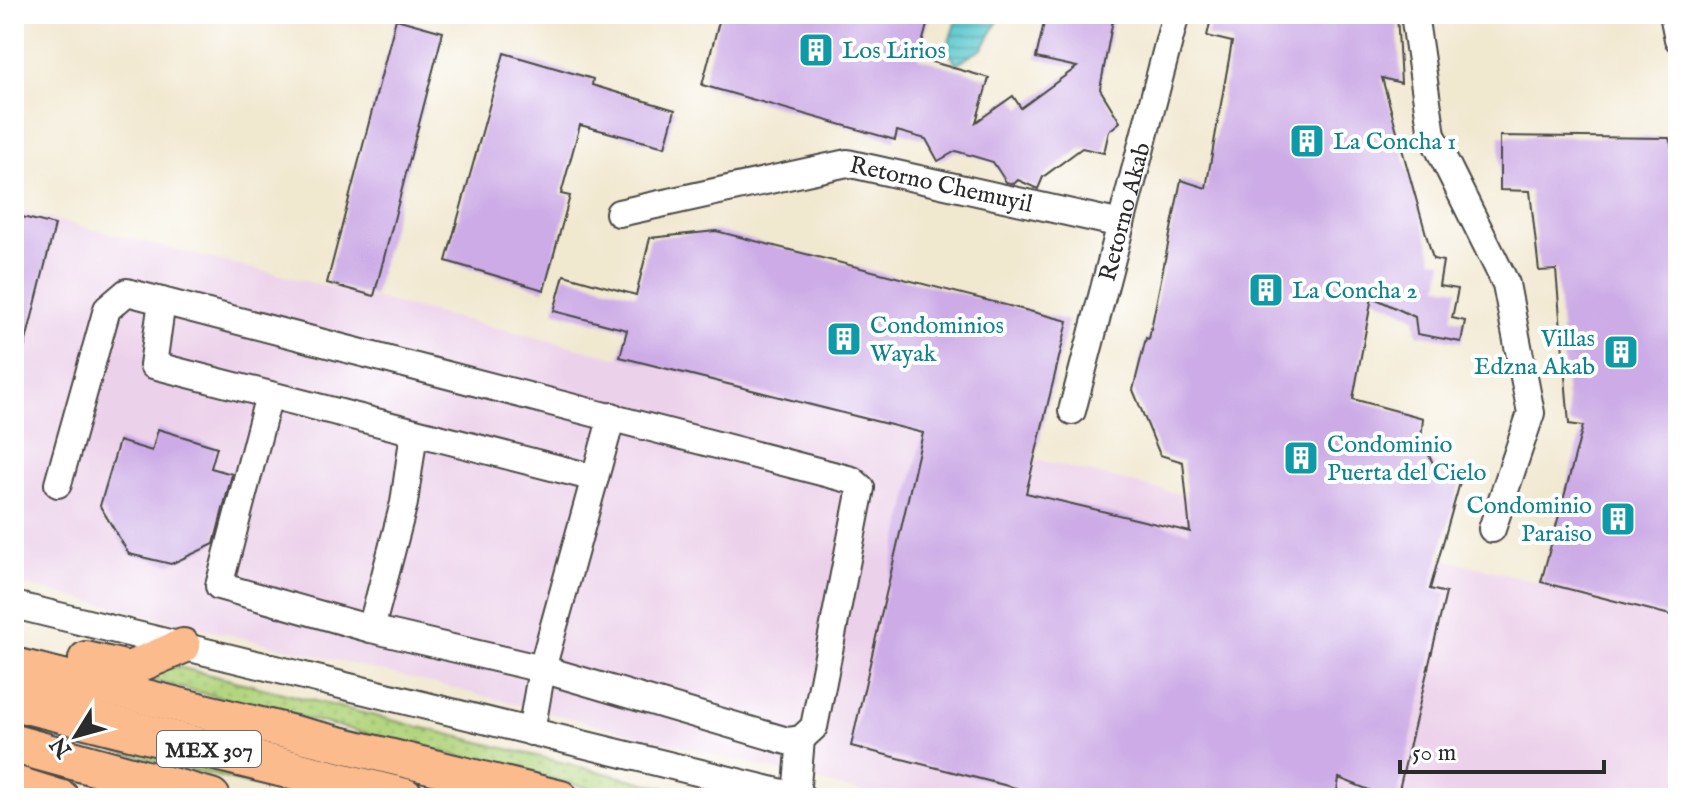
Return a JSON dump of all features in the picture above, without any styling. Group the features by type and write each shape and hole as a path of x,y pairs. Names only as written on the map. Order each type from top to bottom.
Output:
{"highway":[{"name":"MEX 307","path":"14,701 405,798"},
{"name":"MEX 307","path":"14,744 211,798"}],"main road":[{"path":"14,664 48,650 129,669 183,646"},
{"path":"14,664 561,798"},
{"path":"14,783 62,798"}],"street":[{"name":"Retorno Akab","path":"1072,411 1176,14"},
{"path":"1414,14 1432,135 1506,284 1531,413 1492,529"},
{"path":"1673,14 1678,39"},
{"name":"Retorno Chemuyil","path":"619,213 847,163 1121,224"},
{"path":"58,484 107,309 127,292 852,480 861,488 814,727 801,739 787,741 542,669 371,629 219,586 269,395"},
{"path":"162,301 153,365 595,478"},
{"path":"531,732 542,669 612,416"},
{"path":"371,629 404,503 414,432"},
{"path":"14,605 799,797 801,739"}],"shaded area":[{"path":"14,210 1678,616 1678,798 884,798 468,692 14,583"}],"green space":[{"path":"170,665 705,798 630,798 141,678"},
{"path":"14,718 336,798 305,798 14,726"}],"water":[{"path":"958,14 1002,14 982,49 956,64 947,48"}],"building":[{"path":"721,14 930,14 918,58 989,78 976,122 1013,96 1021,108 1077,67 1036,58 1046,14 1114,14 1100,89 1120,122 1109,131 1104,153 1082,148 1043,177 1038,189 1018,180 1014,184 1006,182 993,162 956,151 938,161 926,139 897,131 895,140 702,85"},
{"path":"1212,14 1397,14 1401,83 1382,78 1433,259 1443,261 1439,286 1458,289 1452,318 1465,321 1461,342 1417,334 1415,317 1372,297 1353,399 1423,418 1421,441 1433,463 1463,472 1430,589 1446,593 1397,798 1389,798 1339,778 1336,798 1055,798 851,746 923,433 620,357 627,330 554,311 564,275 636,295 650,238 716,231 1068,321 1026,493 1190,532 1183,462 1160,455 1133,390 1146,338 1149,339 1181,180 1206,188 1232,42 1207,36"},
{"path":"396,19 443,32 374,296 327,283"},
{"path":"504,53 593,79 592,85 675,110 665,147 580,125 561,194 570,196 544,290 446,261"},
{"path":"1500,136 1669,138 1678,166 1678,617 1541,582 1583,426 1569,424 1556,270 1539,271 1530,191 1500,190"},
{"path":"14,215 55,225 23,353 14,352"},
{"path":"158,429 217,447 211,468 232,474 214,544 171,564 129,554 100,506 119,441 152,451"}],"place":[{"name":"Los Lirios","path":"816,50"},
{"name":"La Concha 1","path":"1307,141"},
{"name":"La Concha 2","path":"1266,290"},
{"name":"Condominios Wayak","path":"844,339"},
{"name":"Villas Edzna Akab","path":"1621,352"},
{"name":"Condominio Puerta del Cielo","path":"1301,458"},
{"name":"Condominio Paraiso","path":"1618,519"}]}
